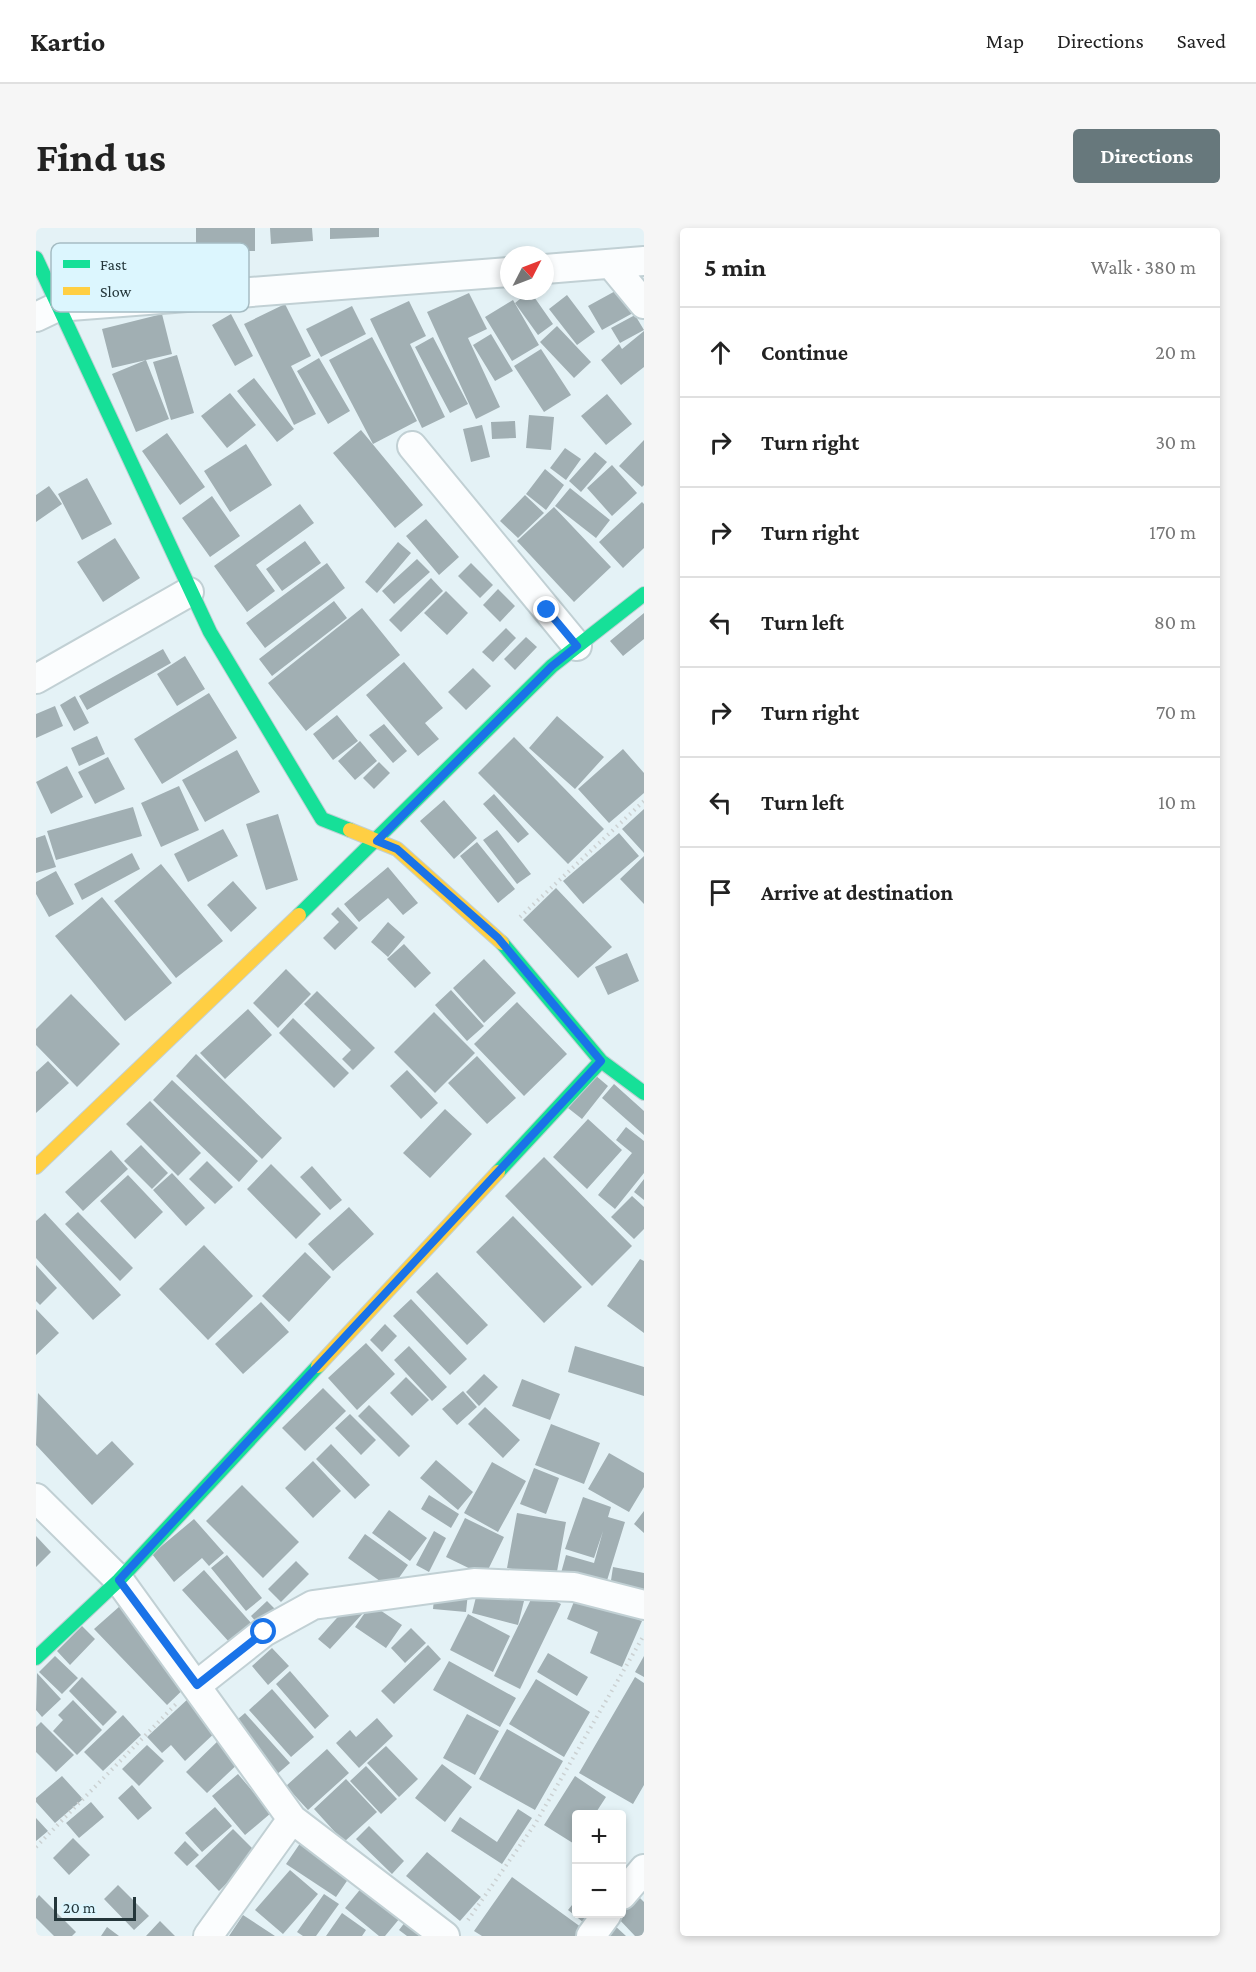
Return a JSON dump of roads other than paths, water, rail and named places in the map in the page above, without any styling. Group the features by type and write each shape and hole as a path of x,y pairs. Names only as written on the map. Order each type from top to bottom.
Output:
{"street":[{"path":"36,258 47,312 189,592 210,632 322,819 397,849 498,938 601,1061 644,1093"},
{"path":"554,268 644,261"},
{"path":"611,264 644,303"},
{"path":"249,295 500,273"},
{"path":"412,446 577,646"},
{"path":"36,679 189,592"},
{"path":"36,1167 377,841 552,666 644,594"},
{"path":"36,1658 119,1580 601,1061"},
{"path":"36,1498 119,1580 292,1819 454,1931"},
{"path":"197,1685 264,1632 313,1605 474,1583 574,1587 644,1605"},
{"path":"208,1936 292,1819"},
{"path":"626,1889 644,1869"},
{"path":"591,1936 604,1918"}]}
